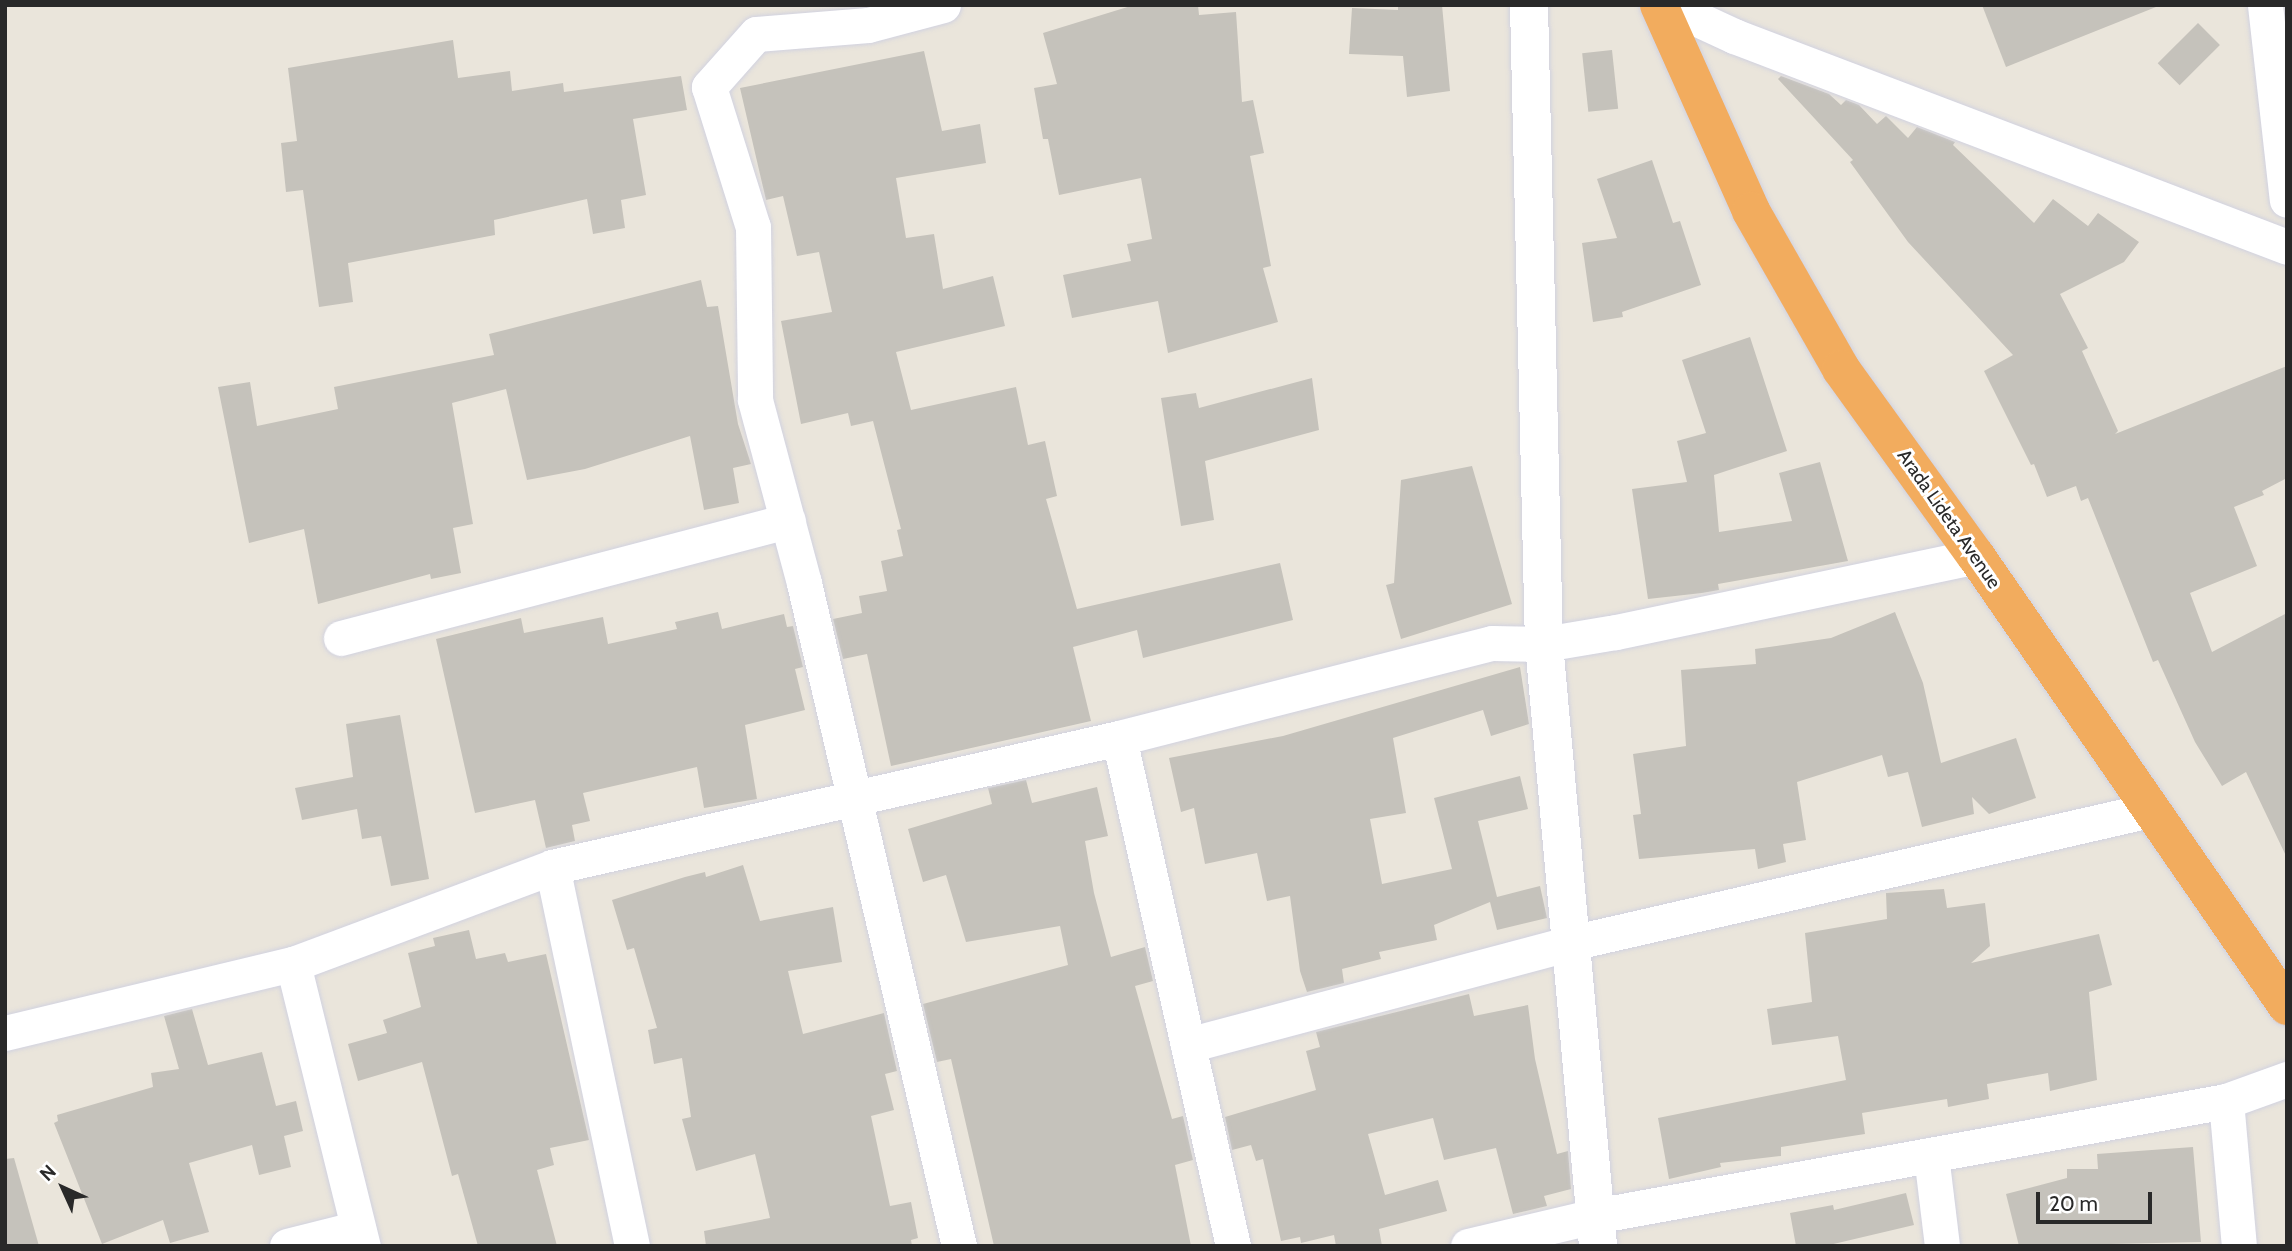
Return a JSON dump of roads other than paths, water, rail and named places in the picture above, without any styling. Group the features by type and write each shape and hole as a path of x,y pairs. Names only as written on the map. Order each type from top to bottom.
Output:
{"highway":[{"name":"Arada Lideta Avenue","path":"1659,5 1751,211 1841,369 1976,556 2287,1006"}],"main road":[{"path":"1529,5 1544,644 1596,1231"}],"street":[{"path":"943,5 868,25 756,34 709,88 753,227 755,400 788,522 960,1246"},
{"path":"1667,5 1734,36 2287,247"},
{"path":"2265,5 2287,200"},
{"path":"341,638 788,522"},
{"path":"5,1033 293,964 552,866 1119,738 1492,643 1544,644 1976,556"},
{"path":"1119,738 1233,1246"},
{"path":"1188,1045 1571,943 2150,810"},
{"path":"552,866 632,1246"},
{"path":"287,1246 361,1237 293,964"},
{"path":"1468,1246 1596,1231 1931,1155 2226,1101 2287,1079"},
{"path":"2226,1101 2239,1246"},
{"path":"1931,1155 1942,1246"}]}
